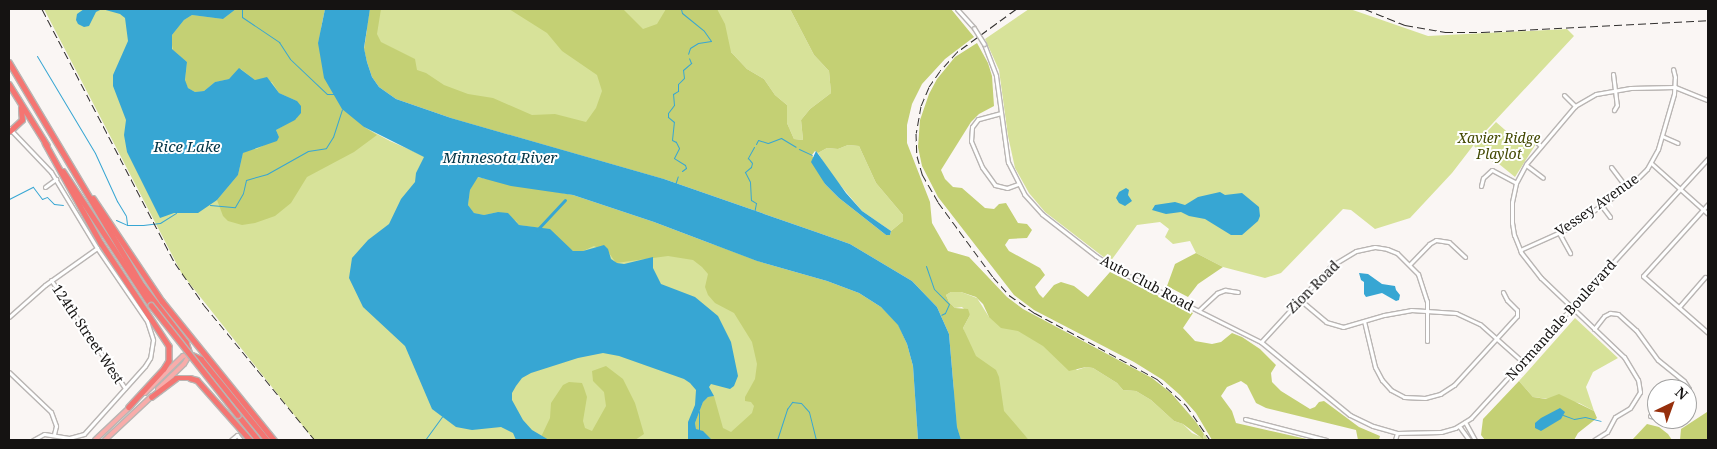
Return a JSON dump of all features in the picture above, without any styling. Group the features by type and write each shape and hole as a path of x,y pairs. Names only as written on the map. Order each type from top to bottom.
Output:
{"highway":[{"path":"9,62 125,258 186,342 190,354 201,359 267,440"},
{"path":"9,84 151,306 258,440"},
{"path":"9,130 18,125 23,117 13,91"},
{"path":"45,143 100,243 169,346 171,354 164,369 130,408"},
{"path":"60,147 150,286 274,440"},
{"path":"151,397 176,378 197,380 250,440"}],"main road":[{"path":"95,440 183,356 190,354"},
{"path":"105,440 184,364 190,354"}],"street":[{"name":"Auto Club Road","path":"957,9 974,28 984,44 996,76 1008,162 1018,184 1042,214 1096,256 1121,272 1261,342 1350,415 1373,426 1397,432"},
{"path":"1673,69 1676,77 1675,87"},
{"path":"1612,74 1617,105 1614,110"},
{"path":"1594,440 1607,432 1615,417 1630,408 1640,392 1638,380 1630,364 1541,278 1520,250 1514,235 1511,213 1516,183 1526,165 1575,106 1596,94 1615,89 1675,87 1708,100"},
{"name":"Vessey Avenue","path":"1520,250 1560,233 1627,188 1651,163 1662,136 1675,87"},
{"path":"1564,95 1575,106"},
{"path":"1001,113 978,119 972,126 971,141 982,167 995,185 1007,188 1018,184"},
{"path":"9,130 44,162 151,330 152,349 145,366 84,434 69,438 54,434 44,434 33,440"},
{"path":"1529,135 1541,146"},
{"path":"1662,136 1678,142"},
{"name":"Normandale Boulevard","path":"1397,432 1433,433 1459,426 1477,412 1708,158"},
{"path":"1651,163 1708,214"},
{"path":"1526,165 1544,178"},
{"path":"1611,167 1627,188"},
{"path":"1481,186 1483,178 1492,170 1516,183"},
{"path":"44,187 56,179"},
{"path":"1708,204 1643,276 1708,333"},
{"path":"1601,205 1610,217"},
{"path":"1560,233 1570,253"},
{"path":"1410,264 1428,244 1436,240 1449,242 1465,256"},
{"path":"9,317 51,280 97,248"},
{"name":"Zion Road","path":"1261,342 1331,266 1356,252 1375,248 1387,248 1410,264 1422,282 1429,310 1427,341"},
{"path":"1679,307 1706,277"},
{"name":"124th Street West","path":"51,280 125,388"},
{"path":"1200,310 1217,293 1225,290 1238,292"},
{"path":"1364,322 1376,367 1382,380 1397,394 1411,398 1425,398 1447,390 1518,314 1503,292"},
{"path":"1300,299 1331,325 1349,326 1397,312 1429,310 1464,316 1480,324 1523,362"},
{"path":"1594,329 1604,316 1610,313 1618,314 1639,334 1658,360 1682,379"},
{"path":"9,372 51,412 56,426 54,434"},
{"path":"1245,420 1326,440"},
{"path":"1465,422 1475,440"},
{"path":"1459,426 1470,440"},
{"path":"1395,440 1397,432"},
{"path":"231,440 237,435 241,440"}],"green space":[{"path":"44,9 325,9 321,22 324,78 342,109 364,127 390,141 440,163 488,181 718,246 881,307 899,325 798,440 314,440 182,274"},
{"path":"236,9 325,9 318,43 364,127 377,135 354,152 307,177 291,203 275,216 242,225 228,221 223,216 217,200 238,175 243,153 248,150 257,149 279,137 276,130 297,118 297,101 279,93 272,82 255,80 241,69 229,79 215,82 204,91 195,92 188,88 185,82 187,62 173,50 171,40 172,35 184,20 192,15 223,19"},
{"path":"370,9 790,9 814,55 829,71 831,93 810,109 801,120 803,140 794,139 787,123 787,105 775,95 764,79 747,69 731,52 664,179 451,118 366,30"},
{"path":"370,9 381,9 377,34 381,42 415,59 417,70 426,73 444,85 468,94 493,98 532,115 555,114 586,122 596,108 602,91 597,75 562,51 547,33 509,9 623,9 643,29 657,24 666,9 717,9 725,24 731,52 747,69 764,79 775,95 787,105 787,123 794,139 803,140 801,120 810,109 831,93 829,71 814,55 790,9 951,9 974,37 945,59 922,84 912,104 907,125 907,143 930,202 932,223 948,251 969,257 1007,297 1023,309 1152,378 1171,393 1196,422 1204,434 1203,439 1183,424 1174,421 1151,400 1136,391 1123,390 1117,383 1093,368 1086,367 1069,371 1043,346 1018,331 1001,328 989,317 983,304 976,297 961,292 951,292 946,295 949,302 955,308 968,309 970,315 963,328 976,356 996,370 999,377 1004,411 1029,440 961,440 957,427 949,334 937,307 912,281 850,244 819,233 664,179 451,118 396,99 379,87 372,77 364,49","holes":["848,145 859,146 876,183 903,215 903,221 891,231 890,235 886,235 839,198 825,184 812,155 815,151 818,153 827,148 838,149"]},
{"path":"1029,9 1350,9 1428,36 1567,29 1574,36 1479,138 1452,173 1410,218 1375,229 1351,210 1343,209 1281,273 1265,278 1223,267 1196,253 1190,241 1173,244 1165,237 1169,229 1160,222 1137,225 1110,262 1045,212 1029,193 1015,168 1008,136 999,70 985,39"},
{"path":"977,43 988,63 992,76 994,106 979,114 971,122 941,170 945,179 953,187 962,188 985,208 994,209 999,204 1006,203 1018,223 1027,224 1032,230 1027,238 1009,239 1005,245 1009,251 1040,268 1045,275 1035,287 1043,298 1054,285 1061,282 1074,286 1088,297 1110,272 1193,313 1183,328 1195,341 1212,344 1221,342 1232,333 1242,337 1260,349 1276,365 1271,373 1272,382 1281,391 1310,409 1319,402 1324,401 1359,427 1380,436 1379,440 1358,440 1356,430 1266,408 1256,403 1247,385 1241,381 1227,387 1221,396 1232,411 1236,423 1311,440 1212,440 1196,413 1163,380 1134,362 1034,310 1014,295 938,197 922,166 918,147 920,120 929,94 937,79 955,57"},
{"name":"Xavier Ridge Playlot","path":"1496,122 1513,137 1536,144 1515,177 1499,164 1489,160 1474,146"},
{"path":"848,145 859,146 876,183 903,215 903,221 891,231 862,211 830,173 818,153 827,148 838,149"},
{"path":"477,177 573,195 654,222 757,261 827,281 859,293 881,307 898,324 907,344 913,366 918,440 712,440 696,429 695,423 703,402 708,397 714,396 723,428 731,432 752,413 754,406 751,402 745,401 745,397 755,379 757,364 752,342 734,313 715,303 708,295 705,287 708,274 702,267 693,260 668,256 616,263 609,253 594,246 583,251 573,251 541,228 519,225 516,221 498,212 484,215 474,213 468,205 470,190"},
{"path":"1196,253 1223,267 1198,284 1188,297 1167,286 1175,264"},
{"path":"951,292 961,292 977,298 989,317 1009,305 1077,370 1086,367 1093,368 1117,383 1123,390 1136,391 1151,400 1174,421 1183,424 1192,433 1203,438 1205,434 1208,440 1029,440 1013,423 997,440 941,440 966,337 963,328 970,315 962,307 955,308 949,302 946,295"},
{"path":"1575,318 1618,358 1593,372 1586,387 1594,411 1579,403 1533,397 1519,381"},
{"path":"606,366 623,379 635,403 644,434 635,440 549,440 541,437 550,418 551,403 563,385 569,382 582,383 587,397 583,421 585,428 592,431 606,406 604,392 593,381 592,371"},
{"path":"1519,381 1533,397 1546,399 1559,394 1594,411 1597,418 1578,433 1574,440 1485,440 1481,435 1483,419"},
{"path":"1707,412 1708,440 1680,440 1681,429 1697,429 1697,419"},
{"path":"1647,424 1647,429 1662,429 1672,440 1632,440"}],"water":[{"path":"84,9 102,9 96,12 89,26 84,27 78,24 76,20 77,14"},
{"name":"Rice Lake","path":"102,9 236,9 223,19 192,15 184,20 172,35 172,49 187,62 185,80 188,88 195,92 204,91 215,82 229,79 239,68 255,80 267,77 279,93 297,101 301,106 301,113 295,120 276,130 279,137 277,141 243,153 238,175 217,200 198,213 174,213 160,218 127,152 124,135 126,120 113,86 113,75 128,41 125,18 120,14"},
{"name":"Minnesota River","path":"325,9 370,9 364,48 367,62 372,77 379,87 396,99 451,118 664,179 819,233 850,244 912,281 937,307 949,334 957,427 961,440 918,440 913,366 907,344 898,325 881,307 859,293 827,281 757,261 654,222 573,195 511,186 478,177 470,190 468,205 474,213 484,215 498,212 508,213 519,225 550,229 573,251 583,251 604,245 608,249 611,259 617,263 624,264 653,257 653,268 661,284 695,297 718,316 731,342 738,376 734,386 730,389 711,384 709,387 714,396 708,397 703,402 695,423 696,429 703,431 712,440 688,440 688,422 695,405 696,390 690,383 684,379 619,356 603,353 578,358 531,373 522,378 516,386 512,393 512,400 523,420 532,430 549,440 516,440 513,433 501,427 472,430 456,427 432,409 405,346 363,307 349,278 352,258 368,240 389,224 401,199 415,182 416,173 424,157 364,127 342,109 324,78 318,43"},
{"path":"816,151 846,193 862,211 891,231 890,235 886,235 839,198 825,184 811,162"},
{"path":"1126,188 1129,190 1128,195 1132,201 1125,206 1119,203 1116,198 1119,192"},
{"path":"1220,192 1225,195 1242,193 1259,207 1260,216 1258,221 1242,235 1231,235 1205,219 1189,216 1181,212 1166,214 1152,210 1155,205 1175,202 1185,205 1198,197"},
{"path":"1359,273 1368,274 1382,284 1395,286 1400,295 1399,300 1396,301 1382,293 1366,297 1364,294 1364,282 1361,280"},
{"path":"1560,408 1565,412 1561,419 1541,431 1535,428 1535,423 1541,418"}],"waterway":[{"path":"242,9 242,17 279,42 290,59 327,94 334,94"},
{"path":"681,9 682,13 704,31 711,41 698,43 690,48 688,54"},
{"path":"37,56 95,153 126,216 127,224"},
{"path":"682,171 686,168 685,165 674,158 679,148 676,142 672,140 674,122 668,117 668,113 674,105 673,94 678,91 678,84 684,78 683,70 691,63 689,58"},
{"path":"210,205 235,207 243,193 246,180 267,174 308,151 326,148 333,137 342,109"},
{"path":"756,144 758,140 768,143 781,138 796,147"},
{"path":"754,147 748,158 752,163 751,167 745,172 750,182 751,200 756,203 754,213"},
{"path":"799,149 812,155"},
{"path":"675,185 678,176"},
{"path":"9,199 33,187 42,199 47,197 54,204 63,205"},
{"path":"537,230 565,200"},
{"path":"116,220 127,225 143,225 160,223 176,213"},
{"path":"926,266 934,289 949,304 945,313 941,315"},
{"path":"777,440 787,409 792,402 801,403 809,412 816,440"},
{"path":"699,411 699,432"},
{"path":"1563,415 1574,419 1585,417 1601,421"},
{"path":"425,440 442,417"}],"railway":[{"path":"42,9 175,263 204,305 315,440"},
{"path":"1016,9 957,52 929,87 921,106 916,133 917,156 922,174 938,202 993,277 1009,295 1035,313 1157,379 1186,405 1210,440"},
{"path":"1365,9 1405,25 1445,32 1482,32 1708,20"}]}
